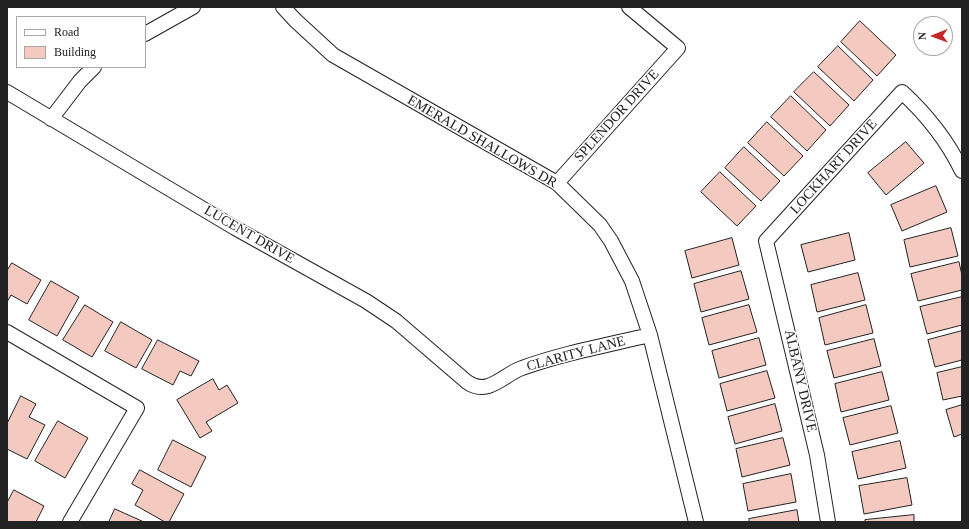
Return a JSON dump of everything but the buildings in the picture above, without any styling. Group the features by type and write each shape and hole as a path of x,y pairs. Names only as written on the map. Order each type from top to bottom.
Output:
{"street":[{"path":"146,33 193,7"},
{"name":"EMERALD SHALLOWS DR","path":"283,7 311,36 346,64 557,183 587,211 611,241 632,281 650,335 696,522"},
{"name":"SPLENDOR DRIVE","path":"557,183 678,48 629,7"},
{"path":"51,119 80,81 93,68"},
{"name":"LUCENT DRIVE","path":"7,92 235,228 366,301 396,321 467,382 483,388"},
{"name":"LOCKHART DRIVE","path":"766,241 902,92 913,102 951,149 962,171"},
{"name":"ALBANY DRIVE","path":"766,241 817,455 828,522"},
{"path":"7,332 137,408 70,522"},
{"name":"CLARITY LANE","path":"483,388 495,384 520,368 538,362 650,335"}]}
